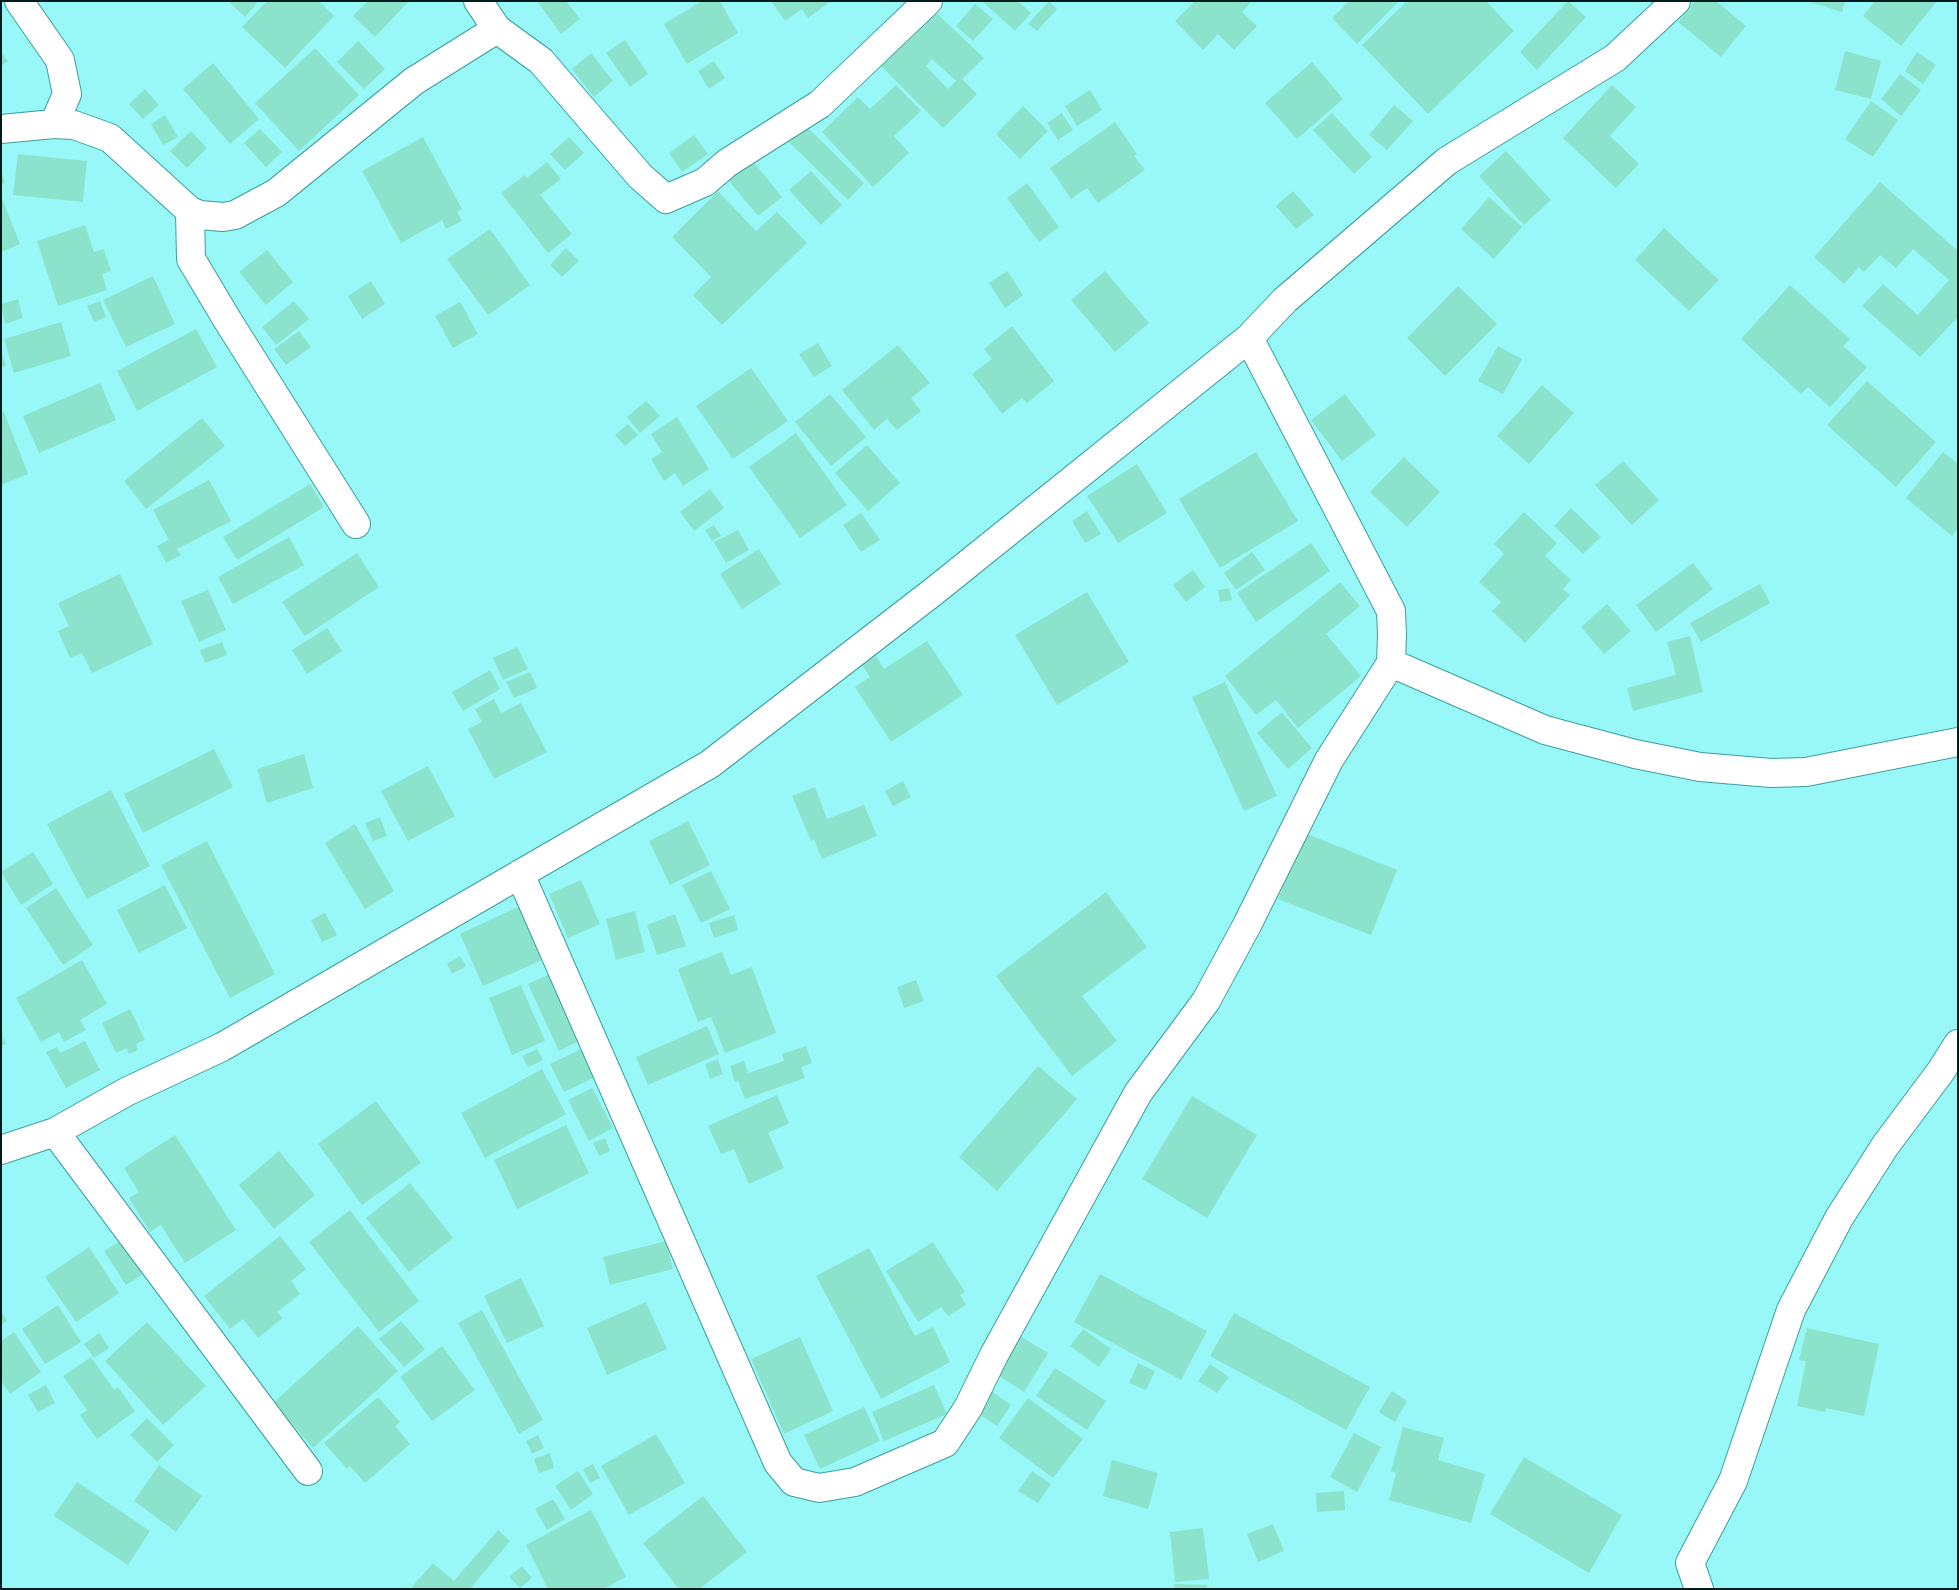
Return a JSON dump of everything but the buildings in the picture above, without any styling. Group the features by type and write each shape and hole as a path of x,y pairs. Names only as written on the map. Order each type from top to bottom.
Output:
{"street":[{"path":"20,1 60,60 67,94 54,124"},
{"path":"478,1 497,29 541,61 640,176 666,199 705,182 727,163 820,104 928,1"},
{"path":"1,1150 55,1132 126,1092 230,1042 710,764 934,592 1248,338 1284,300 1447,162 1616,58 1676,1"},
{"path":"1,129 54,124 74,125 110,138 190,211 200,215 223,217 235,215 276,192 414,81 497,29"},
{"path":"190,211 192,259 228,321 356,524"},
{"path":"520,874 778,1463 794,1482 819,1488 855,1482 945,1443 968,1408 994,1355 1138,1093 1206,1001 1247,925 1329,760 1391,663 1391,610 1248,338"},
{"path":"1391,663 1545,730 1635,754 1700,767 1771,773 1806,772 1958,742"},
{"path":"1699,1589 1690,1563 1733,1481 1792,1310 1839,1218 1884,1146 1941,1071 1958,1044"},
{"path":"55,1132 308,1471"}]}
